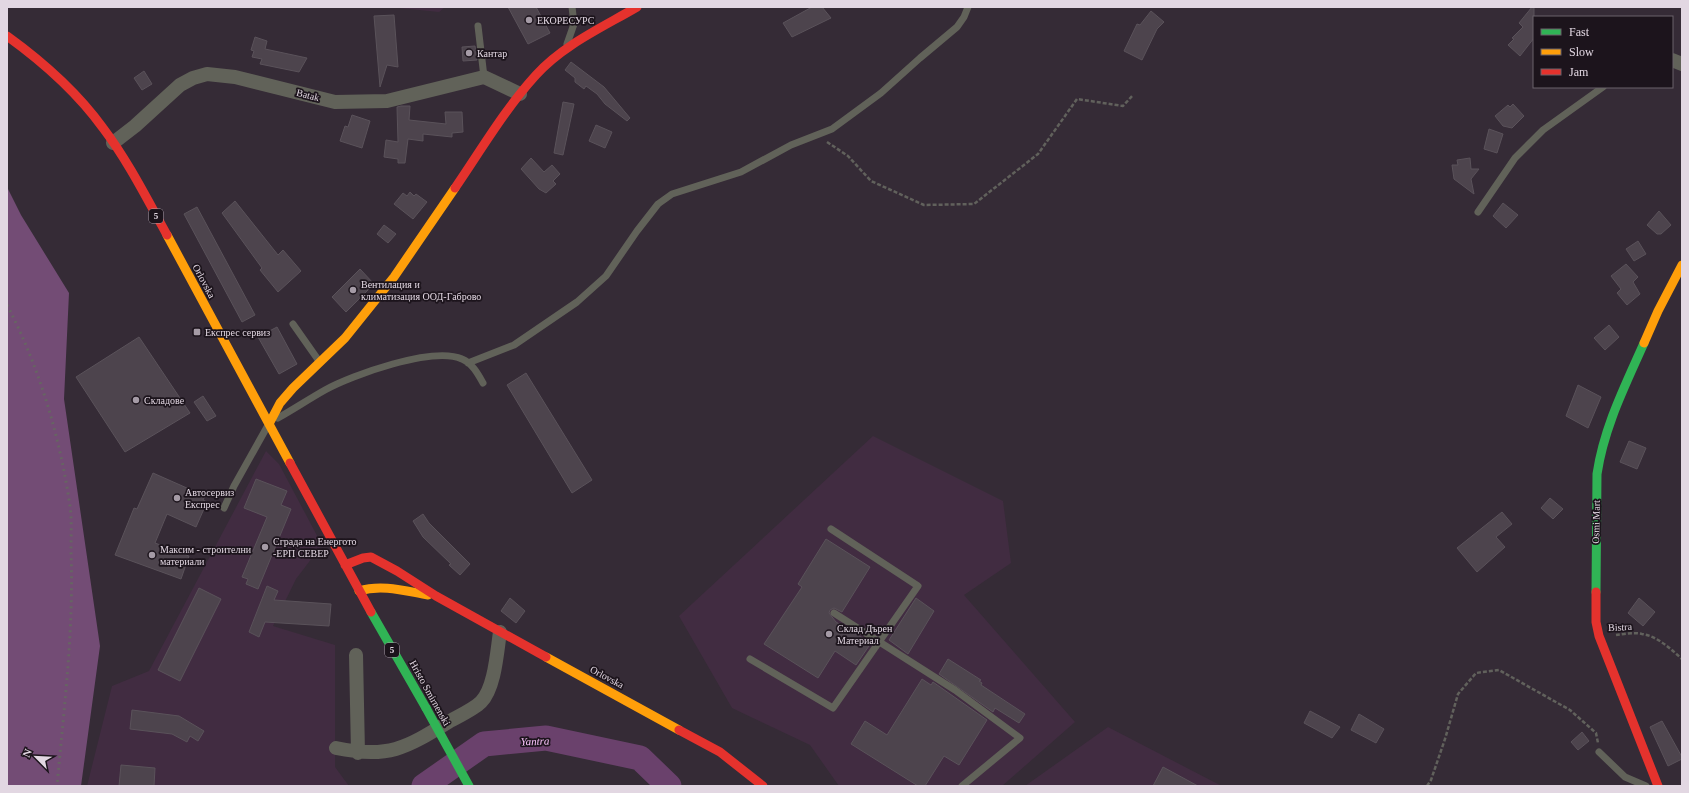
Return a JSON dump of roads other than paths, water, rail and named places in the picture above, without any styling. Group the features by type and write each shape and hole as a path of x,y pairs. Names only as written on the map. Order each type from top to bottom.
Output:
{"street":[{"path":"269,424 280,404 293,388 358,322 394,277 510,107 537,74 565,50 637,7"},
{"name":"Orlovska","path":"7,36 57,76 76,96 113,142 144,193 359,591 366,588 376,588 436,596"},
{"name":"Batak","path":"113,142 135,126 180,85 193,78 207,74 235,77 335,102 387,101 484,77"},
{"path":"484,77 520,94"},
{"name":"Osmi Mart","path":"1658,786 1599,636 1596,622 1597,474 1599,460 1610,419 1658,311 1681,271"},
{"name":"Orlovska","path":"345,565 363,558 371,557 500,632 720,752 763,786"},
{"name":"Hristo Smirnenski","path":"359,591 426,708 468,786"},
{"path":"336,748 358,753 378,753 395,750 419,740 481,702 488,690 494,672 500,632"},
{"path":"356,655 358,753"}],"lane":[{"path":"565,50 574,24 572,7"},
{"path":"468,362 514,344 577,302 606,276 658,204 672,194 741,172 791,145 832,129 881,93 957,27 964,17 968,7"},
{"path":"478,26 484,77"},
{"path":"1478,212 1515,158 1543,130 1602,88"},
{"path":"293,324 320,362"},
{"path":"224,508 241,473 269,424 325,390 351,378 384,367 422,357 449,355 468,362 483,383"},
{"path":"750,659 833,708 918,586 831,529"},
{"path":"834,613 954,690 1020,738 962,786"},
{"path":"1599,752 1625,777 1646,786"}],"waterway":[{"name":"Yantra","path":"424,786 484,744 546,738 640,758 669,786"}],"railway":[{"path":"7,305 29,352 47,402 66,480 71,511 72,580 70,639 57,786"}],"place":[{"name":"ЕКОРЕСУРС","path":"529,20"},
{"name":"Кантар","path":"469,53"},
{"name":"Вентилация и климатизация ООД-Габрово","path":"353,290"},
{"name":"Експрес сервиз","path":"197,332"},
{"name":"Складове","path":"136,400"},
{"name":"Автосервиз Експрес","path":"177,498"},
{"name":"Сграда на Енергото -ЕРП СЕВЕР","path":"265,547"},
{"name":"Максим - строителни материали","path":"152,555"},
{"name":"Склад Дърен Материал","path":"829,634"}]}
